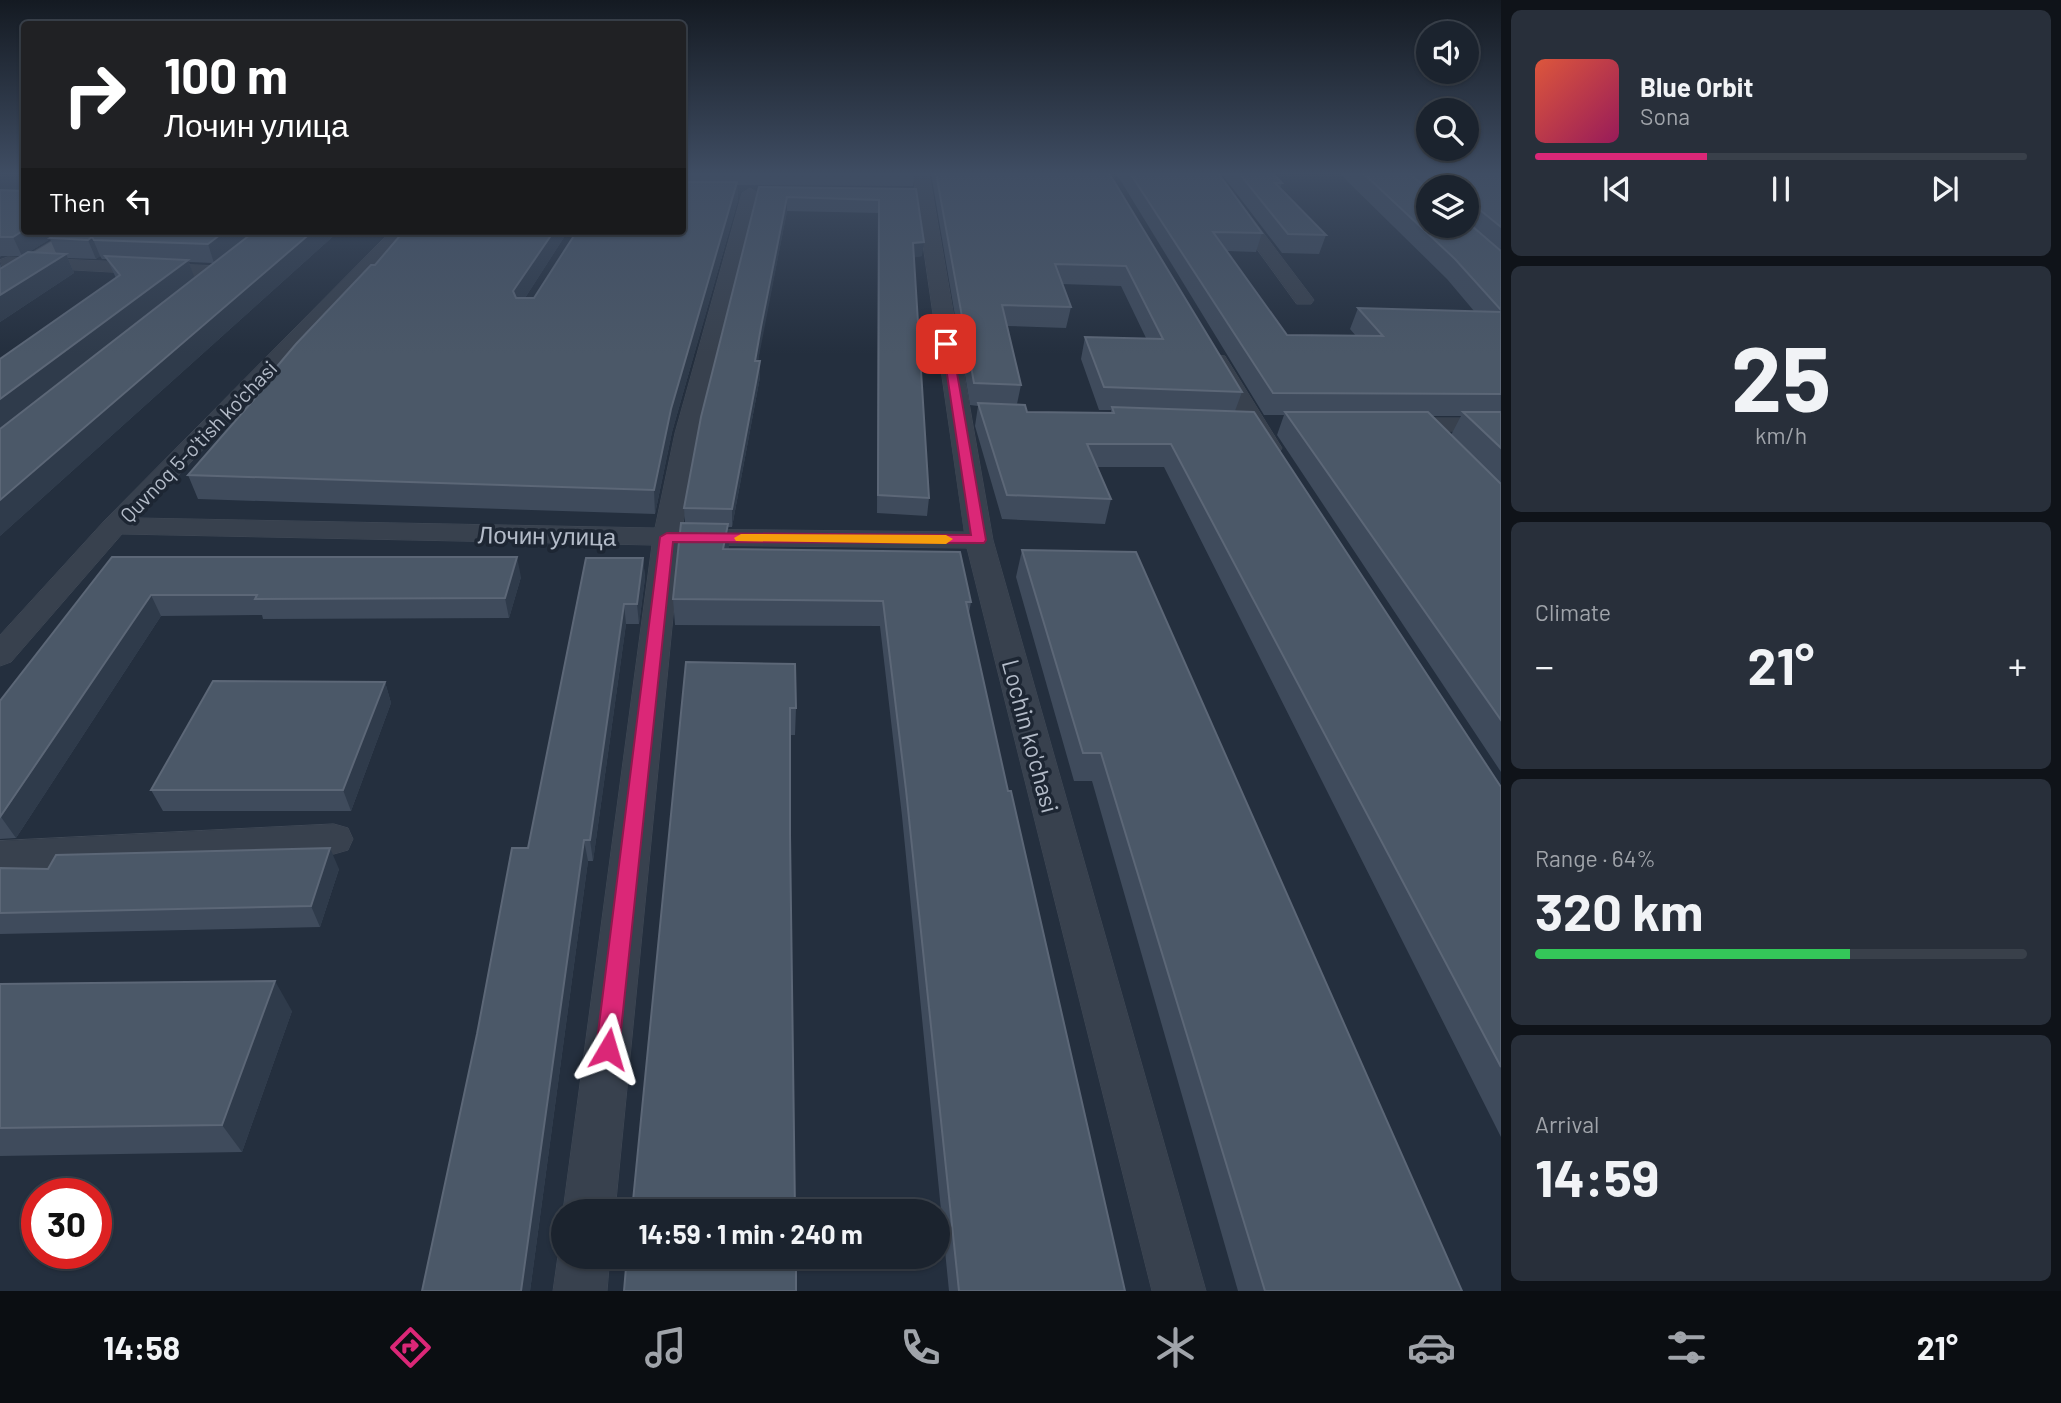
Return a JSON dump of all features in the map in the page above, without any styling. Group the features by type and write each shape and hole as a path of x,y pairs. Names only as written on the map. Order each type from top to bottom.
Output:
{"main road":[{"path":"3,270 55,235"},
{"path":"3,270 32,263 78,235"}],"street":[{"path":"590,1199 667,537 687,433 739,233"},
{"name":"Lochin ko'chasi","path":"929,233 970,415 979,540 1179,1291"},
{"path":"1255,233 1304,300"},
{"name":"Quvnoq 5-o'tish ko'chasi","path":"0,655 115,526 397,235"},
{"path":"197,290 240,256"},
{"path":"32,263 219,272"},
{"path":"1205,341 1268,425 1285,471"},
{"path":"1228,424 1268,425"},
{"path":"1372,425 1501,425"},
{"path":"1424,425 1453,454"},
{"name":"Лочин улица","path":"115,526 979,540"},
{"path":"0,858 334,839"},
{"path":"580,1291 583,1269"}],"building":[{"path":"0,233 19,233 13,237 0,237"},
{"path":"722,233 671,409 654,490 188,475 257,396 252,396 296,344 371,265 375,265 401,235 551,235 513,291 516,298 534,298 574,235"},
{"path":"747,233 780,233 755,361 760,361 732,509 684,508 701,417"},
{"path":"879,233 923,233 924,242 913,243 929,498 878,495"},
{"path":"947,233 1146,233 1242,392 1104,387 1085,337 1163,339 1126,266 1055,264 1071,307 1002,305 1021,385 974,383"},
{"path":"1169,233 1214,233 1287,335 1383,336 1358,308 1501,312 1501,394 1273,393"},
{"path":"1324,233 1326,235 1288,234"},
{"path":"1480,233 1501,251 1501,310 1433,238 1479,238"},
{"path":"55,235 220,235 208,244 94,240 92,237 88,240 50,238"},
{"path":"250,235 308,235 0,500 0,429"},
{"path":"28,252 66,254 0,295 0,269"},
{"path":"105,256 188,260 0,399 0,359 120,275"},
{"path":"978,403 1025,405 1027,412 1114,413 1112,407 1254,412 1501,787 1501,1067 1171,444 1087,444 1111,499 1007,495"},
{"path":"1285,412 1428,412 1501,484 1501,720"},
{"path":"1463,412 1501,412 1501,448"},
{"path":"681,523 728,524 723,549 960,552 971,602 966,602 1008,791 1011,791 1125,1291 959,1291 906,790 883,601 673,599"},
{"path":"1022,550 1136,552 1462,1291 1265,1291 1101,753 1083,753"},
{"path":"112,557 517,557 505,598 255,599 257,595 151,595 0,817 0,701"},
{"path":"586,558 643,558 637,604 624,604 590,840 584,840 521,1291 422,1291 477,1034 512,848 528,848"},
{"path":"686,662 795,664 796,708 790,708 795,1199 633,1199"},
{"path":"213,681 385,682 343,790 151,790"},
{"path":"330,848 311,906 0,913 0,868 48,869 56,855"},
{"path":"275,981 222,1125 0,1128 0,984"},
{"path":"626,1269 796,1269 796,1291 624,1291"}],"slow traffic":[{"path":"741,538 946,539"}],"route":[{"path":"608,1049 667,537 979,540 946,344"}]}
